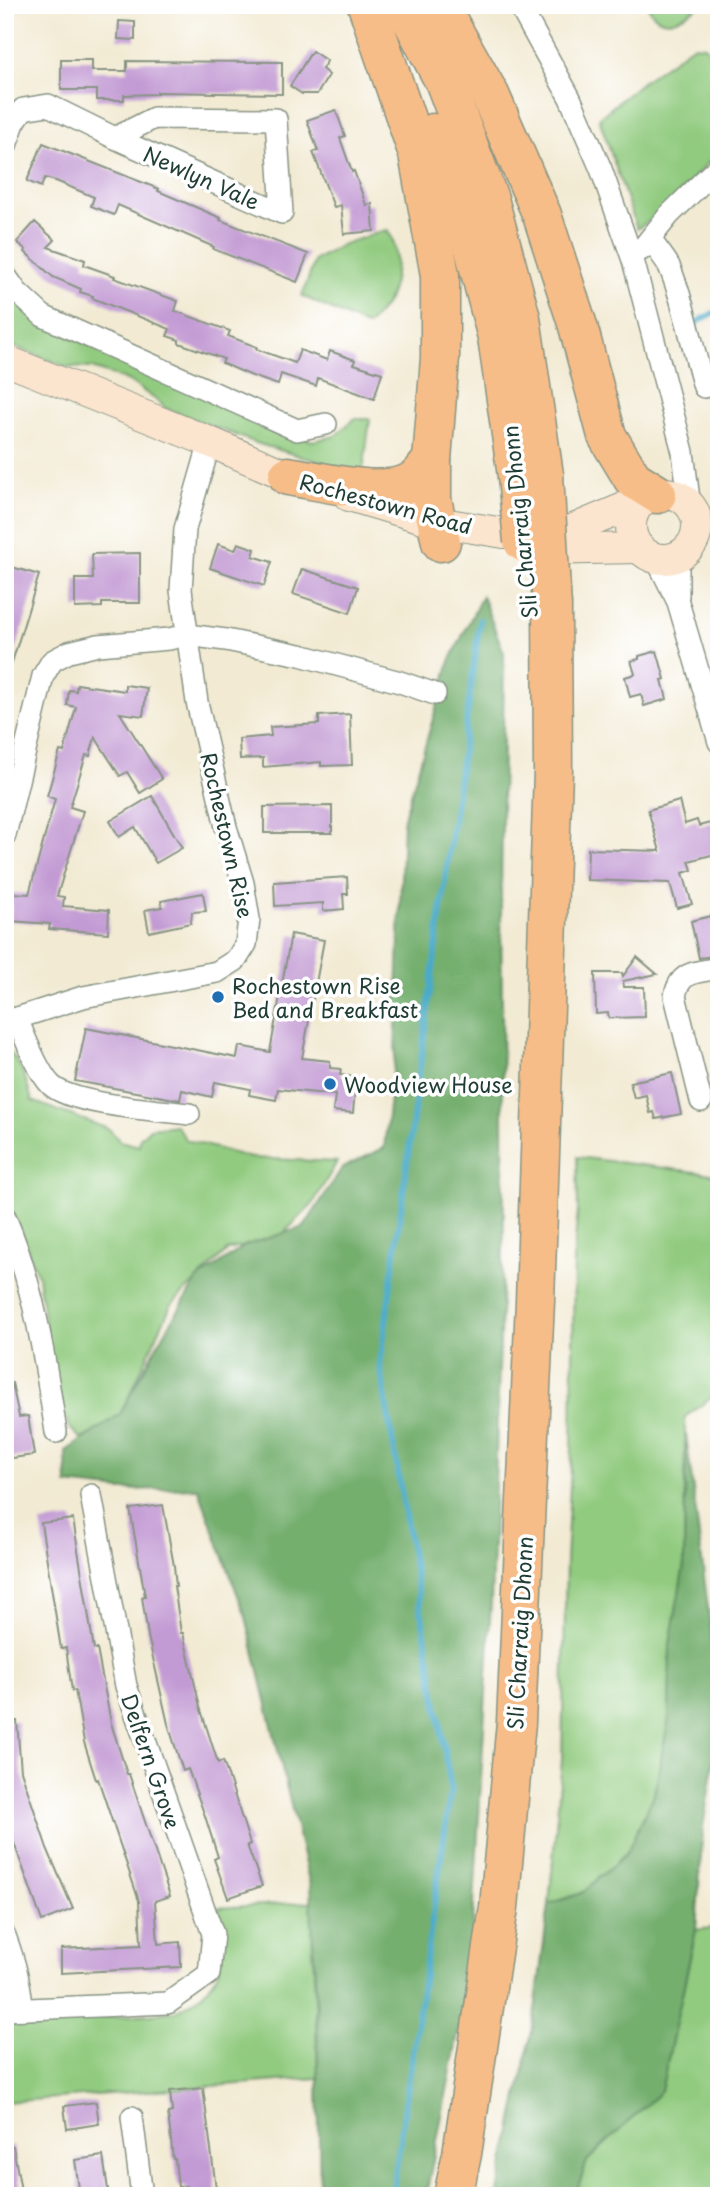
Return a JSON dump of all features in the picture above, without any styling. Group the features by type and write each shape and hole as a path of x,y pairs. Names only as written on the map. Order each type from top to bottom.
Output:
{"highway":[{"path":"367,5 418,154 440,275 440,358 432,460 432,499 438,532"},
{"name":"Sli Charraig Dhonn","path":"367,5 430,127 468,226 531,476"},
{"name":"Sli Charraig Dhonn","path":"404,5 445,83 489,199 521,318 553,772 534,1314 516,1722 499,1907 462,2154 453,2196"},
{"path":"439,5 490,95 542,215 578,326 607,436 633,479 678,503"},
{"path":"288,476 376,490 401,487 418,477 432,460"},
{"path":"462,2154 468,2196"}],"main road":[{"name":"Rochestown Road","path":"5,360 211,442 288,476 350,513 422,538 438,532 569,531 678,503"},
{"path":"647,553 633,539 632,516 637,506 678,503 697,527 699,543"},
{"name":"Rochestown Road","path":"438,532 495,551 647,553 671,558 699,543"}],"street":[{"path":"519,5 576,110 601,169 633,260 683,453 678,503"},
{"name":"Newlyn Vale","path":"5,148 14,123 23,109 48,105 127,144 282,213 276,119 154,118 115,138"},
{"path":"633,260 669,215 719,166"},
{"path":"650,239 668,264 704,387"},
{"path":"5,275 43,316 297,429 326,424"},
{"name":"Rochestown Rise","path":"11,1020 83,997 217,972 236,960 246,944 249,919 243,883 226,827 197,702 181,590 185,529 211,442"},
{"path":"678,503 673,481 683,453"},
{"path":"678,602 678,565 699,543"},
{"path":"647,553 678,602 719,742"},
{"path":"5,835 43,676 52,661 69,652 98,645 187,635 300,655 435,694"},
{"path":"701,1101 675,996 677,982 686,975 719,968"},
{"path":"11,1020 51,1085 65,1094 134,1108 189,1114"},
{"path":"5,1217 21,1259 44,1357 56,1432"},
{"name":"Delfern Grove","path":"13,2010 168,2003 209,1974 213,1934 126,1686 90,1495"},
{"path":"5,1936 15,1965 21,1996 13,2010"},
{"path":"132,2117 142,2196"}],"green space":[{"path":"647,5 699,6 678,19 665,21 652,13"},
{"path":"694,45 705,46 719,61 719,151 663,211 637,229 599,118 642,82"},
{"path":"387,230 396,254 393,284 386,304 367,326 302,296 315,260 344,244"},
{"path":"5,287 67,335 312,441 335,436 354,419 370,419 359,483 320,462 259,444 165,408 129,381 92,368 67,367 5,343"},
{"path":"482,596 504,653 501,904 504,1222 491,1604 470,1974 426,2196 320,2196 317,2013 310,1885 246,1617 198,1488 122,1490 67,1484 66,1451 120,1414 197,1280 246,1245 304,1227 342,1168 384,1148 395,1056 403,821 450,661"},
{"path":"5,1048 19,1065 32,1101 109,1129 120,1141 139,1146 140,1138 150,1128 176,1125 186,1140 251,1158 337,1162 312,1205 280,1237 228,1250 171,1305 118,1420 81,1439 69,1427 51,1366 38,1276 5,1193"},
{"path":"577,1157 719,1175 719,1392 685,1417 684,1565 670,1644 669,1718 654,1795 626,1854 582,1893 549,1904 562,1760 566,1561 572,1447 574,1252 578,1209"},
{"path":"686,1434 719,1695 719,1729 703,1827 696,1930 661,2091 587,2161 575,2196 497,2196 533,2026 549,1904 582,1893 626,1854 654,1795 669,1718 670,1644 684,1565"},
{"path":"311,1902 318,2078 5,2102 5,2026 173,2012 204,1993 213,1982 221,1957 217,1908"},
{"path":"719,1917 719,2196 575,2196 587,2161 661,2091 696,1930 712,1928"}],"building":[{"path":"119,21 135,22 135,40 118,39"},
{"path":"312,51 327,61 322,69 329,75 317,94 302,94 290,86"},
{"path":"61,60 92,60 92,71 127,71 127,61 282,62 282,94 157,92 124,95 124,100 97,100 97,90 61,90"},
{"path":"336,110 345,136 340,138 352,172 354,171 366,205 372,204 374,231 344,234 341,205 334,207 313,152 318,151 307,120"},
{"path":"43,143 159,189 158,191 221,218 220,220 308,254 297,282 213,249 214,247 118,205 114,215 91,206 94,197 56,181 45,178 41,187 27,181"},
{"path":"35,222 55,240 48,247 85,260 84,265 115,276 114,278 178,301 175,311 230,331 228,336 257,347 256,349 295,363 300,350 327,360 330,351 355,360 354,364 382,373 374,399 318,378 316,386 281,374 278,385 252,376 222,363 224,359 179,343 179,340 167,336 170,329 80,292 81,289 53,277 17,242"},
{"path":"238,543 255,549 253,556 272,562 264,586 210,568 218,544 235,550"},
{"path":"140,553 140,603 102,603 102,607 75,608 75,579 93,579 92,554"},
{"path":"5,565 39,575 9,672 5,672"},
{"path":"302,569 358,587 350,613 293,594"},
{"path":"657,651 665,679 662,680 667,699 644,706 641,694 630,697 625,677 635,674 631,661"},
{"path":"77,684 125,691 125,685 147,688 143,716 120,713 162,779 140,793 127,772 120,776 95,737 90,756 86,755 70,807 83,811 57,896 64,897 63,906 109,910 108,933 49,929 50,924 10,921 12,893 29,894 55,799 47,796 60,751 64,752 76,707 67,705 69,690 76,691"},
{"path":"350,714 352,765 321,766 321,762 263,767 263,758 240,759 239,739 271,736 270,727 319,724 319,716"},
{"path":"152,796 182,848 156,863 135,827 119,837 110,821"},
{"path":"679,801 685,824 697,820 699,826 714,822 715,827 719,826 719,853 689,861 692,870 683,873 692,904 677,908 670,883 587,880 588,849 660,851 648,810"},
{"path":"332,806 332,833 264,833 264,807"},
{"path":"347,877 348,894 343,894 344,909 323,911 323,903 275,906 274,882"},
{"path":"203,893 206,911 192,912 191,923 149,932 145,910 162,907 161,901"},
{"path":"719,914 719,955 699,958 691,921"},
{"path":"291,934 324,940 302,1058 330,1061 330,1068 341,1069 340,1075 356,1077 353,1113 333,1111 335,1095 278,1089 276,1100 249,1095 250,1089 215,1082 212,1097 182,1090 180,1100 75,1081 86,1028 237,1058 239,1046 270,1052"},
{"path":"637,957 657,974 623,981 624,987 644,987 645,1017 609,1018 608,1013 596,1014 595,973 622,973 623,976"},
{"path":"672,1073 681,1114 656,1119 654,1112 650,1113 646,1095 634,1098 630,1082"},
{"path":"12,1383 19,1417 28,1416 34,1455 5,1459 5,1384"},
{"path":"163,1505 174,1566 181,1633 200,1707 218,1763 223,1761 230,1781 250,1844 247,1845 262,1886 228,1898 214,1859 218,1857 205,1816 188,1769 183,1771 168,1724 148,1636 142,1597 145,1596 130,1509"},
{"path":"73,1519 94,1649 97,1649 111,1723 170,1896 155,1901 158,1944 180,1942 181,1967 61,1973 61,1949 141,1945 139,1901 84,1742 75,1690 72,1691 66,1648 61,1649 41,1523"},
{"path":"5,1721 17,1721 21,1771 47,1848 73,1909 42,1921 5,1818"},
{"path":"203,2088 217,2196 187,2196 186,2186 178,2187 173,2159 168,2113 172,2112 170,2091"},
{"path":"96,2102 99,2124 67,2129 64,2106"},
{"path":"13,2146 22,2196 5,2196 5,2147"},
{"path":"103,2156 109,2196 80,2196 75,2160"}],"waterway":[{"path":"692,325 719,310"},
{"path":"392,2196 451,1789 380,1365 480,620"}],"place":[{"name":"Rochestown Rise Bed and Breakfast","path":"218,997"},
{"name":"Woodview House","path":"330,1084"}]}
